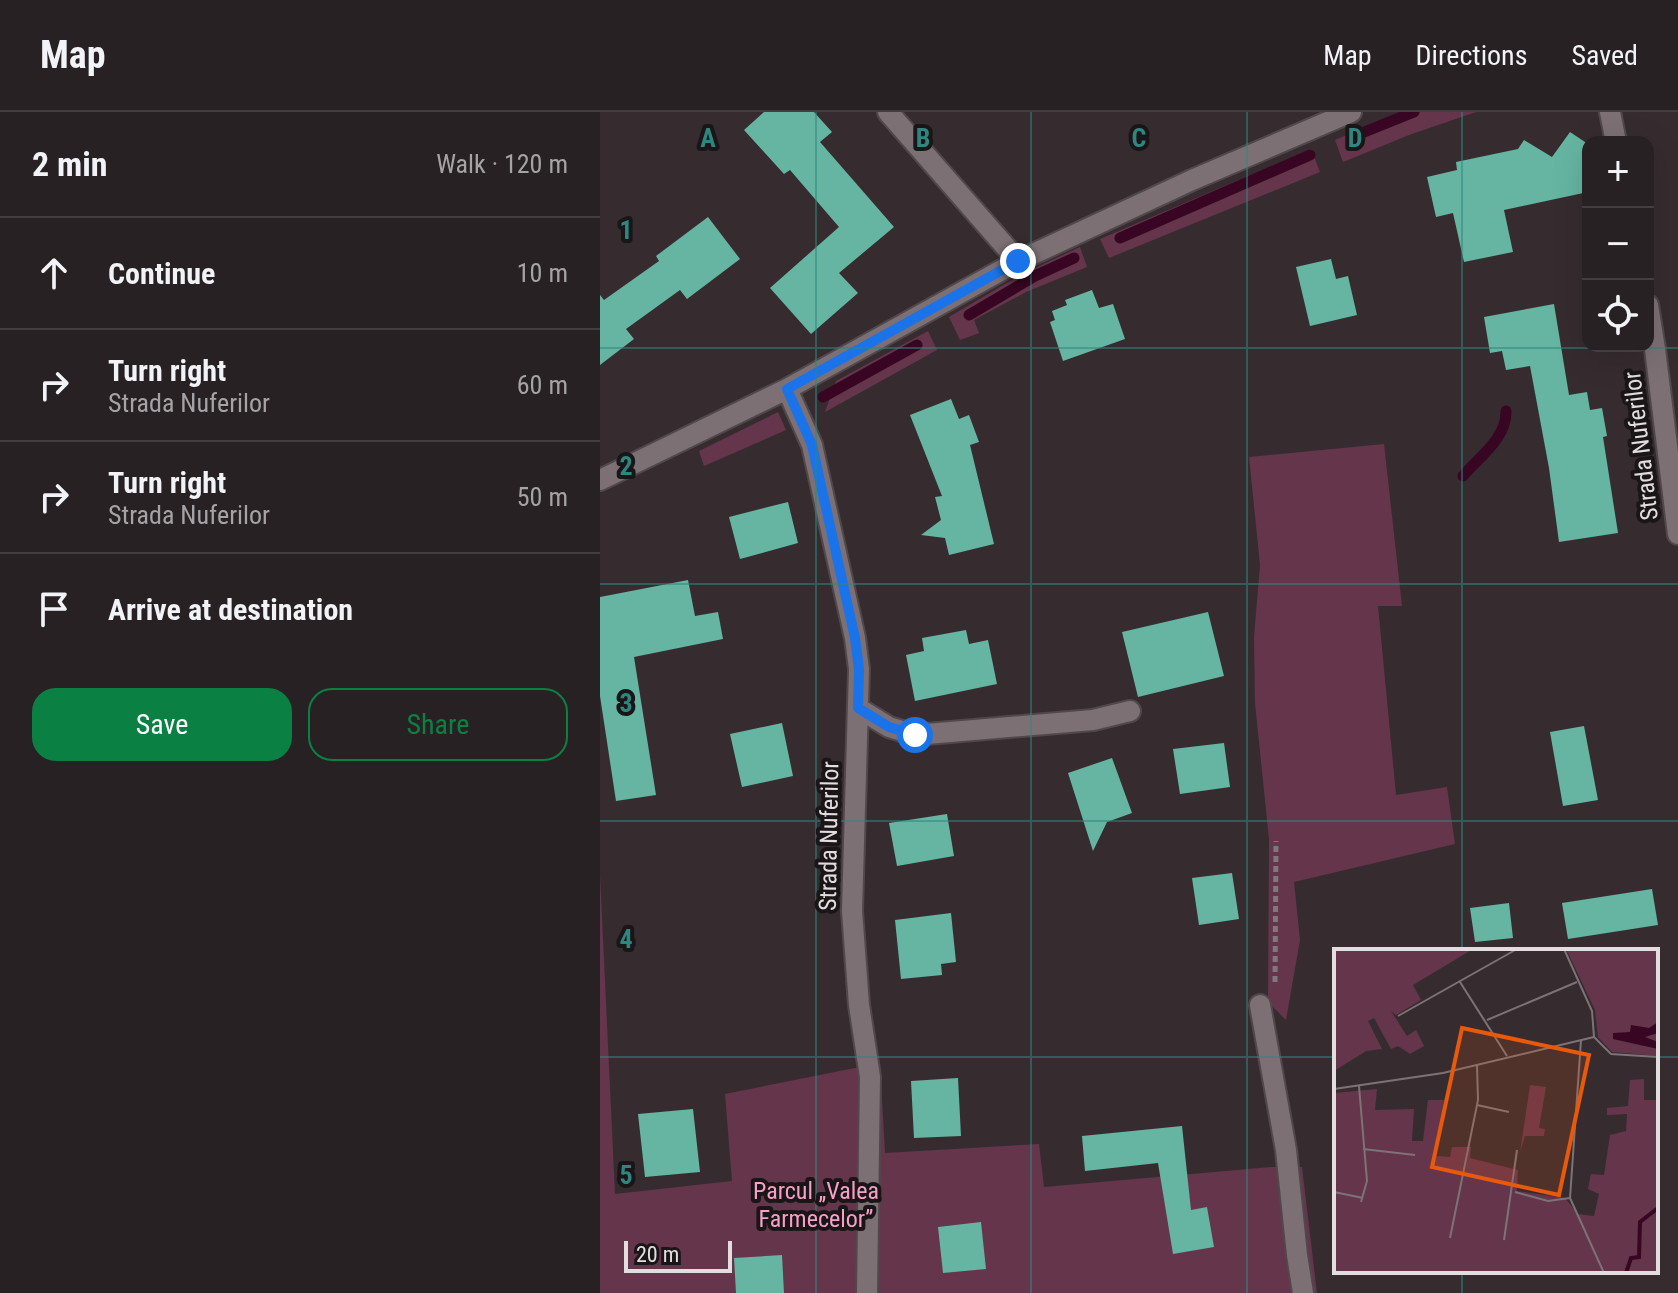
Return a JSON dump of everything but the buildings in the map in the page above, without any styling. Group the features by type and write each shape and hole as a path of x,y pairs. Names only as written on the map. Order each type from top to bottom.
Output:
{"street":[{"path":"888,112 1018,261"},
{"path":"600,480 787,389 1018,261 1192,180 1351,112"},
{"path":"1610,112 1615,136"},
{"name":"Strada Nuferilor","path":"1654,343 1678,534"},
{"name":"Strada Nuferilor","path":"787,389 812,445 859,669 852,911 859,1005 870,1077 867,1293"},
{"path":"858,708 889,727 915,735 1093,720 1130,711"},
{"path":"1267,998 1303,1293"}],"path":[{"path":"1267,998 1276,841"}],"green space":[{"path":"1401,112 1476,112 1343,162 1335,140"},
{"path":"1311,149 1320,172 1109,258 1100,239"},
{"path":"1080,247 1087,267 1026,292 974,320 979,333 960,340 949,317 1024,273"},
{"path":"928,331 937,350 825,412 836,381"},
{"path":"778,412 786,430 704,466 699,451"},
{"path":"1384,444 1402,606 1378,606 1396,795 1447,787 1455,844 1294,882 1300,940 1286,1020 1268,1002 1269,839 1255,703 1254,637 1260,565 1249,457"},
{"name":"Parcul „Valea Farmecelor”","path":"600,875 615,1194 732,1181 725,1094 880,1063 885,1153 1039,1144 1044,1187 1302,1167 1317,1293 600,1293"}],"waterway":[{"path":"1352,137 1414,112"},
{"path":"1120,238 1310,155"},
{"path":"969,315 1035,276 1074,258"},
{"path":"823,397 917,345"},
{"path":"1463,476 1497,438 1506,411"}],"route":[{"path":"915,735 889,727 858,708 859,669 855,638 812,445 787,389 1018,261"}]}
